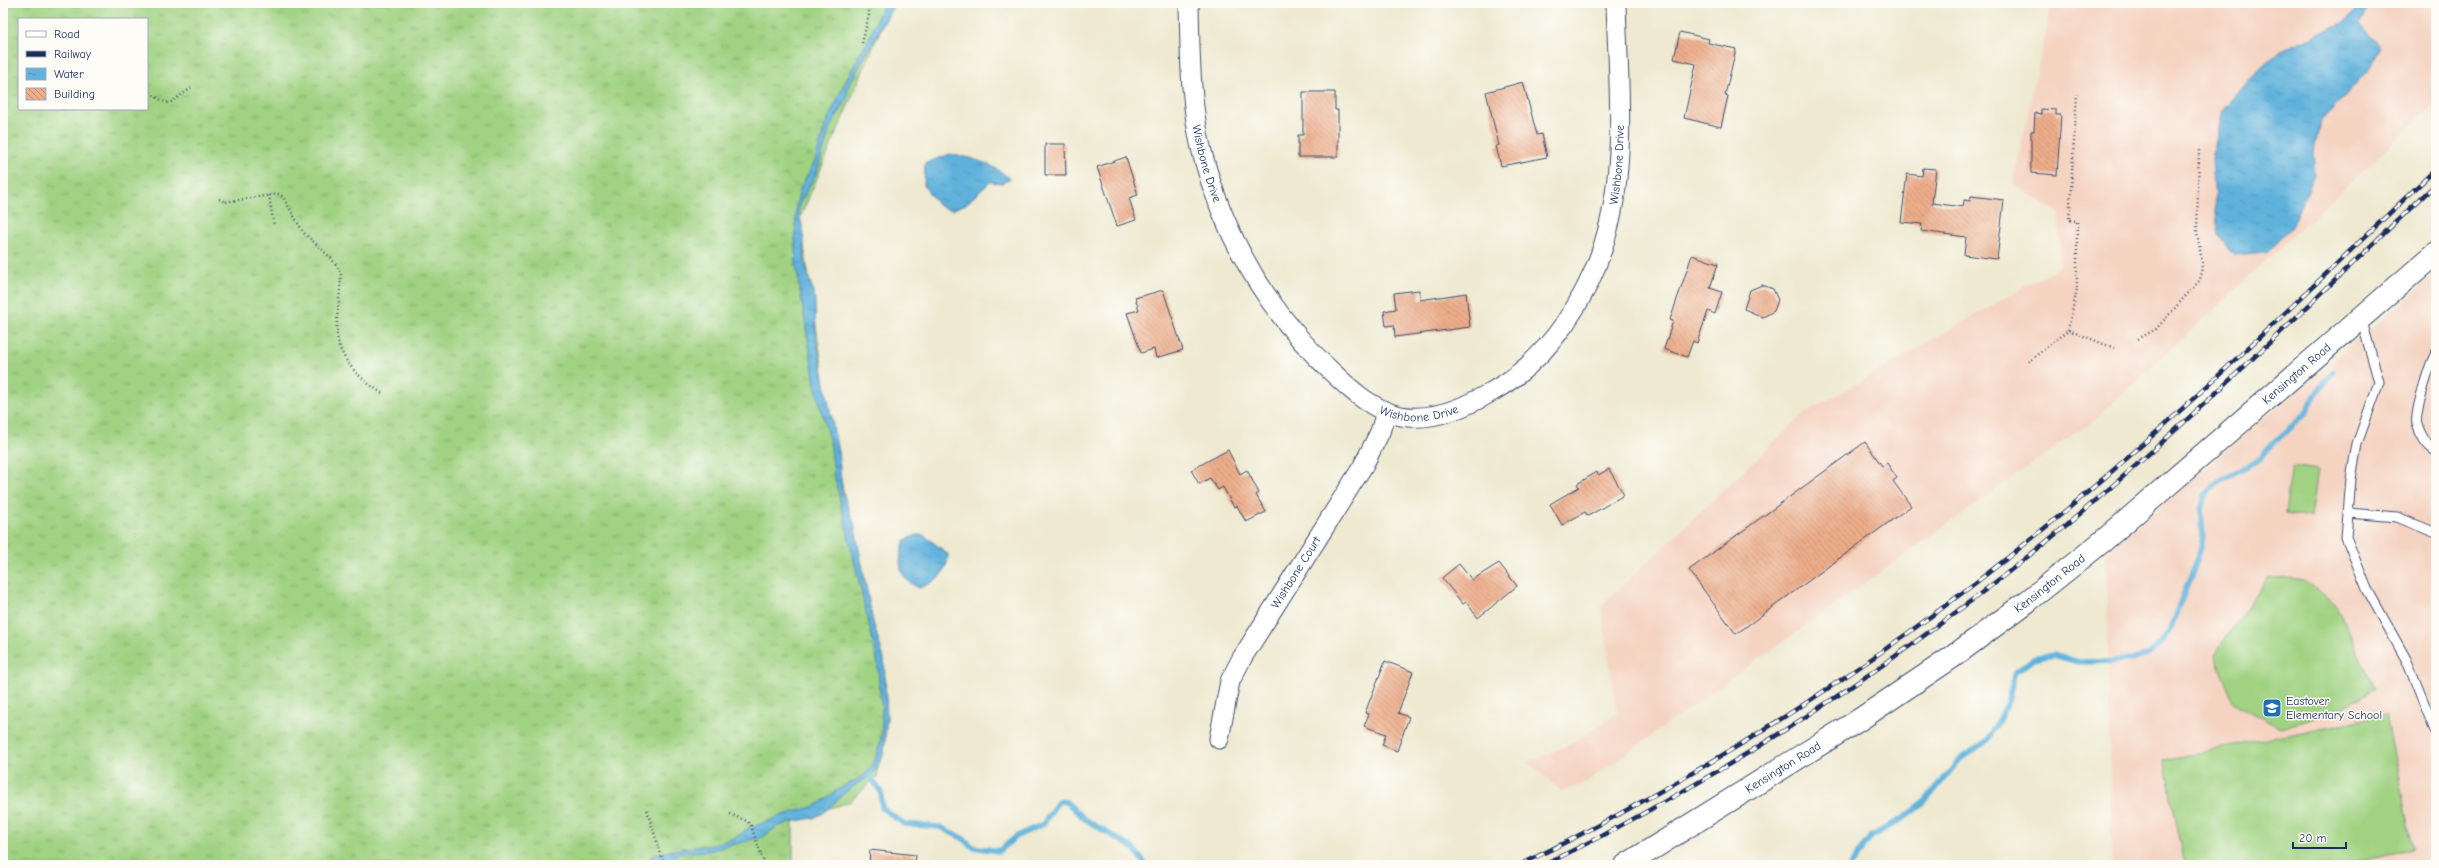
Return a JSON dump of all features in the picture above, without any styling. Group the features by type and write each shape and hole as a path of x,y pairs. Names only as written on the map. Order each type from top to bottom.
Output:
{"street":[{"name":"Wishbone Drive","path":"1189,3 1191,85 1198,135 1213,188 1241,256 1260,289 1297,336 1348,387 1386,412 1409,417 1438,414 1472,402 1502,386 1520,374 1543,352 1579,298 1606,236 1614,201 1618,131 1616,3"},
{"name":"Kensington Road","path":"1626,865 1859,720 1951,658 2028,602 2103,541 2436,253"},
{"name":"Wishbone Court","path":"1219,739 1230,681 1239,663 1295,571 1360,472 1380,432 1386,412"}],"lane":[{"path":"2361,317 2379,382 2357,444 2351,479 2346,537 2368,589 2407,661 2436,733"},
{"path":"2436,353 2423,389 2416,423 2429,448 2436,451"},
{"path":"2348,513 2397,518 2436,532"}],"path":[{"path":"862,43 869,16 869,3"},
{"path":"148,91 162,101 170,103 192,88"},
{"path":"2028,362 2068,330 2077,289 2077,221 2069,220 2077,94"},
{"path":"2138,340 2156,329 2200,280 2203,268 2197,232 2199,150"},
{"path":"219,199 230,202 278,194 283,197 303,232 341,272 337,328 339,342 347,359 361,380 382,393"},
{"path":"269,195 274,226"},
{"path":"2068,330 2114,348"},
{"path":"647,810 664,865"},
{"path":"730,814 747,821 752,826 765,865"}],"shaded area":[{"path":"2052,3 2436,3 2436,103 2098,417 1586,782 1562,792 1528,762 1569,745 1617,713 1601,606 1804,414 2060,266 2059,213 2013,184"},
{"name":"Eastover Elementary School","path":"2436,274 2436,865 2112,865 2106,551"}],"green space":[{"path":"3,3 892,3 800,218 836,458 886,682 877,777 849,802 793,820 793,865 3,865"},
{"path":"2292,466 2318,470 2311,517 2285,513"},
{"path":"2268,577 2302,579 2337,605 2374,688 2337,712 2280,728 2234,703 2214,655"},
{"path":"2386,715 2413,849 2336,865 2185,865 2164,760"}],"water":[{"path":"886,3 895,3 848,87 847,99 830,128 817,172 799,205 799,214 803,229 805,264 815,298 816,337 839,457 842,491 854,523 873,622 884,659 887,718 884,753 877,768 870,776 848,790 822,814 813,818 791,822 777,827 763,837 708,851 679,853 669,862 661,865 642,865 653,855 682,848 714,845 739,836 745,830 786,814 816,806 834,792 863,776 870,769 875,759 882,736 882,712 877,659 834,475 831,447 816,390 796,265 795,250 796,206 800,189 815,161 825,126 847,78 871,34 880,11"},
{"path":"2361,3 2369,3 2360,24 2380,46 2371,68 2321,121 2313,153 2315,175 2290,229 2267,252 2233,255 2218,235 2212,158 2223,110 2248,80 2280,51 2346,21"},
{"path":"950,154 967,157 990,165 1010,179 1002,183 990,182 966,204 952,210 939,206 924,186 925,163"},
{"path":"917,535 924,535 948,554 946,566 940,576 931,583 919,588 906,579 900,562 905,540"}],"building":[{"path":"1680,32 1709,39 1708,43 1736,49 1725,95 1728,96 1721,127 1684,118 1696,64 1674,59"},
{"path":"1523,82 1537,135 1542,134 1547,157 1501,166 1496,146 1499,145 1486,92"},
{"path":"1303,92 1335,92 1335,110 1338,110 1338,157 1298,157 1298,135 1303,135"},
{"path":"2041,109 2056,110 2056,115 2061,115 2057,175 2031,173 2031,131 2034,131 2035,113 2041,114"},
{"path":"1045,144 1065,144 1066,175 1045,175"},
{"path":"1126,157 1138,195 1129,198 1136,220 1117,226 1097,167"},
{"path":"1923,168 1936,169 1932,203 1963,207 1964,200 1970,201 1971,196 2004,200 1997,259 1964,255 1966,237 1921,231 1922,224 1901,222 1907,174 1922,176"},
{"path":"1692,255 1718,264 1710,288 1722,292 1715,314 1708,311 1697,343 1693,341 1687,357 1664,349 1673,321 1670,320"},
{"path":"1762,285 1773,289 1778,300 1774,311 1763,317 1744,309 1750,290"},
{"path":"1163,290 1183,350 1156,358 1154,349 1141,353 1127,313 1139,310 1135,298"},
{"path":"1419,290 1420,300 1466,293 1470,327 1395,337 1394,325 1386,326 1384,311 1396,309 1394,293"},
{"path":"1865,442 1882,466 1887,463 1897,478 1893,481 1911,506 1736,634 1689,570"},
{"path":"1228,450 1240,474 1247,470 1259,493 1256,495 1266,512 1246,522 1237,506 1234,507 1223,487 1218,490 1210,478 1199,484 1191,470"},
{"path":"1609,469 1624,495 1588,516 1585,512 1562,525 1550,504 1579,487 1577,484 1597,472 1598,475"},
{"path":"1499,563 1517,586 1478,618 1466,602 1463,604 1442,578 1459,564 1472,580"},
{"path":"1385,661 1413,672 1398,713 1409,717 1397,751 1382,745 1386,734 1364,726 1369,714 1365,713"},
{"path":"870,850 916,855 915,865 869,865"}],"waterway":[{"path":"1850,865 1872,836 1904,818 1924,803 1960,759 1988,740 2006,707 2016,672 2033,659 2053,655 2079,662 2132,661 2147,655 2160,644 2170,629 2199,555 2203,537 2201,508 2205,495 2221,480 2260,459 2267,449 2306,413 2314,397 2333,372"},
{"path":"870,776 881,792 882,808 904,824 940,827 964,839 973,847 999,851 1017,836 1043,824 1057,803 1061,801 1066,802 1086,820 1133,848 1146,865"}],"railway":[{"path":"1520,865 1597,826 1673,784 1747,740 1820,694 1961,594 2029,541 2140,447 2268,329 2436,169"},
{"path":"1544,865 1612,830 1745,755 1874,671 1997,581 2106,492 2202,406 2436,184"}],"place":[{"name":"Eastover Elementary School","path":"2272,708"}]}
